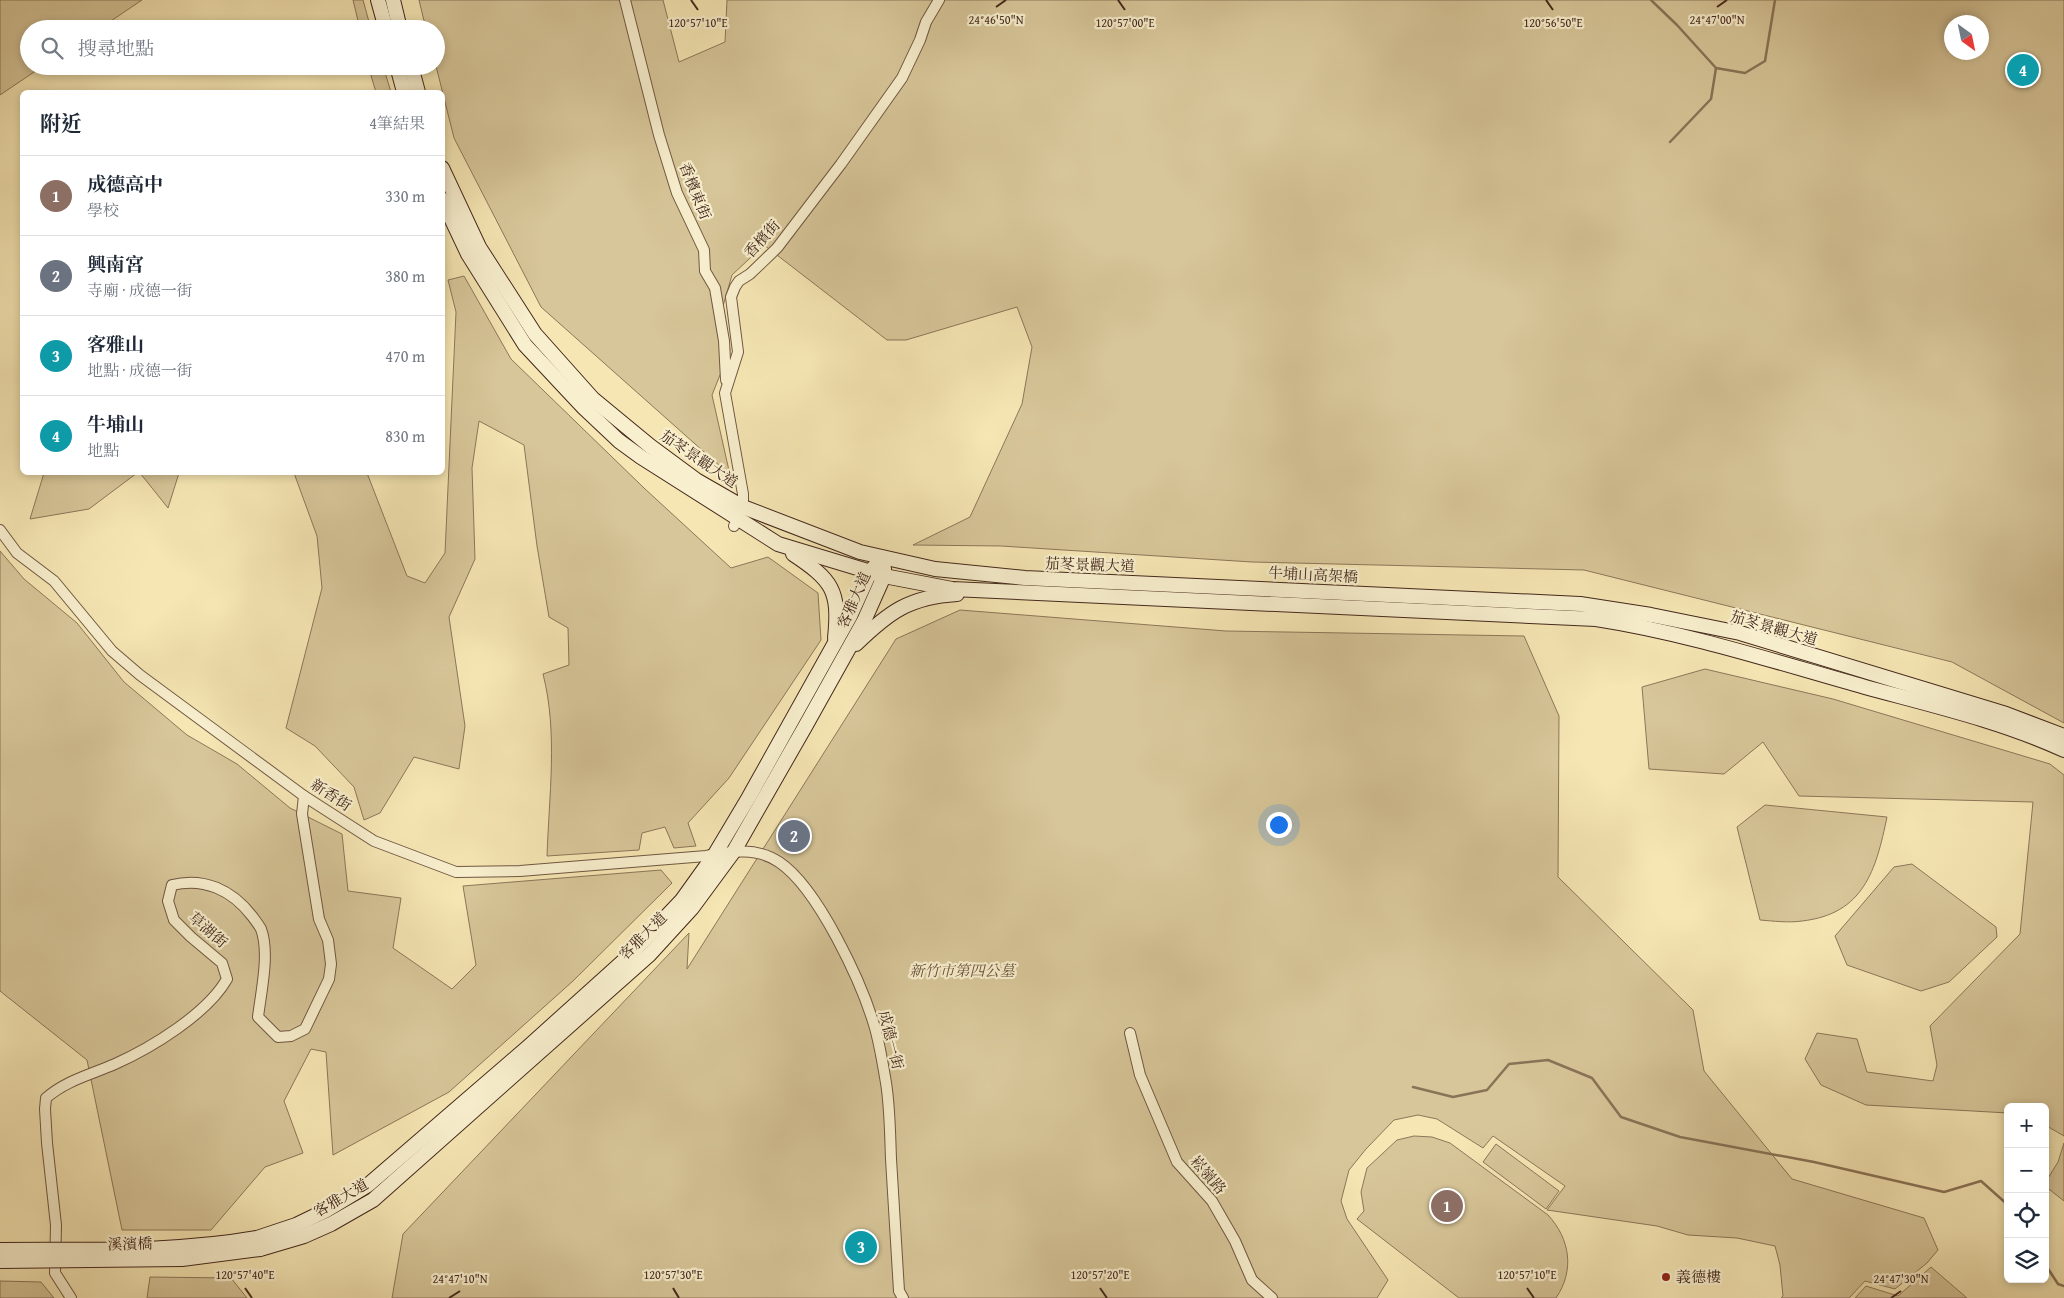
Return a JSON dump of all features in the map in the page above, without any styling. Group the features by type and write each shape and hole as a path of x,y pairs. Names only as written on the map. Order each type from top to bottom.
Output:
{"street":[{"path":"378,0 384,20"},
{"path":"393,0 398,20"},
{"name":"香檳東街","path":"625,0 659,135 677,193 704,250 704,271 715,288 726,368 725,393"},
{"name":"香檳街","path":"738,517 742,494 725,393 738,352 731,297 739,281 750,274 777,248 902,78 926,22 939,0"},
{"path":"399,75 403,90"},
{"path":"413,75 417,90"},
{"name":"茄苳景觀大道","path":"445,174 479,247 535,334 593,399 650,446 696,480 738,517 883,558 935,569 1160,591"},
{"name":"茄苳景觀大道","path":"445,205 468,254 525,346 619,441 778,544 884,576 952,589 988,592 1160,591"},
{"name":"新香街","path":"0,530 17,553 54,580 112,651 304,796 374,841 456,872 520,871 715,854 734,850"},
{"path":"778,544 816,568 826,579 834,594 837,611 834,644"},
{"name":"客雅大道","path":"259,1244 325,1211 368,1185 628,957 682,900 715,854 850,616 870,572 883,558"},
{"name":"客雅大道","path":"259,1244 304,1236 331,1224 373,1200 649,955 692,908 734,850 847,653 884,576 883,558"},
{"name":"牛埔山高架橋","path":"1160,591 1466,598"},
{"name":"牛埔山高架橋","path":"1160,591 1466,613 1596,618 1638,625 1734,650 1992,723 2046,741 2064,750"},
{"path":"847,653 885,617 899,608 918,600 943,595 988,592"},
{"name":"茄苳景觀大道","path":"1466,598 1580,604 1651,615 1740,633 2006,714 2064,736"},
{"name":"草湖街","path":"71,1298 55,1273 56,1226 47,1143 46,1098 58,1087 84,1075 114,1065 160,1041 219,992 226,979 222,962 191,937 174,920 168,901 172,885 185,881 205,883 224,890 246,909 261,928 264,948 264,976 258,1017 278,1037 291,1036 305,1029 329,979 331,964 328,940 320,919 302,814 304,796"},
{"name":"成德一街","path":"734,850 763,854 779,862 802,883 816,902 836,937 857,981 875,1027 886,1085 899,1292 903,1298"},
{"name":"崧嶺路","path":"1130,1033 1140,1075 1177,1162 1212,1201 1235,1241 1252,1280 1272,1298"},
{"name":"溪濱橋","path":"0,1250 174,1249 259,1244"},
{"name":"溪濱橋","path":"0,1260 182,1259 259,1244"}],"green space":[{"path":"0,0 142,0 112,20 20,20 20,75 30,75 0,95"},
{"path":"353,0 363,0 369,20 358,20"},
{"path":"419,0 663,0 679,62 725,42 727,0 2064,0 2064,723 1952,662 1584,570 1252,562 1001,546 913,545 970,517 1022,404 1032,347 1017,307 906,340 887,340 764,245 732,275 723,306 730,350 712,395 730,475 541,307 454,138 445,102 445,90 442,90 438,75 445,75 445,20 424,20"},
{"path":"371,75 386,75 390,90 375,90"},
{"path":"464,276 511,359 644,488 731,568 768,557 818,593 821,640 729,778 688,823 696,846 674,848 665,827 642,833 639,850 547,856 551,787 551,741 548,696 543,674 569,665 568,628 549,617 537,546 524,445 479,421 472,468 475,559 449,617 465,726 459,769 414,757 380,813 364,820 354,787 315,746 286,728 322,588 317,536 295,475 368,475 407,576 425,583 445,553 456,312 448,280"},
{"path":"43,475 134,475 89,509 30,519"},
{"path":"142,475 178,475 168,508"},
{"path":"0,551 24,579 77,623 124,682 187,735 237,764 290,808 342,834 348,891 401,898 393,948 452,989 476,965 463,886 661,870 672,883 573,981 449,1092 333,1155 326,1052 311,1049 284,1101 303,1153 265,1167 211,1230 122,1230 87,1060 0,991"},
{"name":"新竹市第四公墓","path":"960,610 1226,631 1524,636 1559,716 1558,877 1693,1010 1704,1071 1792,1179 1924,1218 1938,1250 1927,1263 1895,1289 1865,1281 1849,1298 1781,1298 1783,1296 1780,1265 1775,1246 1737,1238 1688,1235 1657,1226 1547,1210 1565,1186 1493,1136 1483,1148 1437,1119 1418,1115 1394,1120 1366,1149 1349,1170 1341,1201 1347,1219 1388,1280 1377,1298 392,1298 403,1234 689,933 687,969 896,639"},
{"path":"1705,669 1833,699 2050,764 2064,775 2064,1136 2049,1127 2049,1103 2004,1103 2004,1113 1866,1105 1821,1085 1805,1059 1817,1033 1857,1039 1867,1072 1933,1081 1937,1065 1930,1026 2020,934 2033,802 1799,796 1763,742 1724,774 1649,769 1642,687"},
{"path":"1765,805 1887,817 1872,871 1864,886 1853,899 1840,909 1823,917 1797,922 1760,920 1737,827"},
{"path":"1912,864 1996,927 1997,937 1949,982 1921,991 1847,965 1835,936 1894,867"},
{"path":"1414,1136 1432,1137 1450,1143 1548,1215 1561,1234 1567,1255 1566,1277 1556,1298 1459,1298 1357,1219 1364,1211 1361,1192 1367,1168 1397,1140"},
{"path":"2064,1143 2064,1201 2049,1189 2049,1177 2058,1162"},
{"path":"1496,1144 1559,1191 1546,1209 1483,1162"},
{"path":"1931,1267 1967,1298 1855,1298 1866,1286 1898,1296"},
{"path":"150,1277 231,1278 247,1298 147,1298"},
{"path":"0,1281 41,1282 54,1298 0,1298"}],"waterway":[{"path":"1651,0 1677,25 1716,68 1745,73 1765,61 1775,0"},
{"path":"1670,142 1711,99 1716,68"},
{"path":"1413,1087 1453,1097 1487,1090 1509,1064 1548,1060 1592,1078 1621,1117 1680,1137 1814,1162 1944,1192 1981,1181 2004,1201"},
{"path":"2049,1270 2058,1284 2064,1286"}],"place":[{"name":"牛埔山","path":"2023,70"},
{"name":"興南宮","path":"794,836"},
{"name":"成德高中","path":"1447,1206"},
{"name":"客雅山","path":"861,1247"},
{"name":"義德樓","path":"1666,1277"}]}
